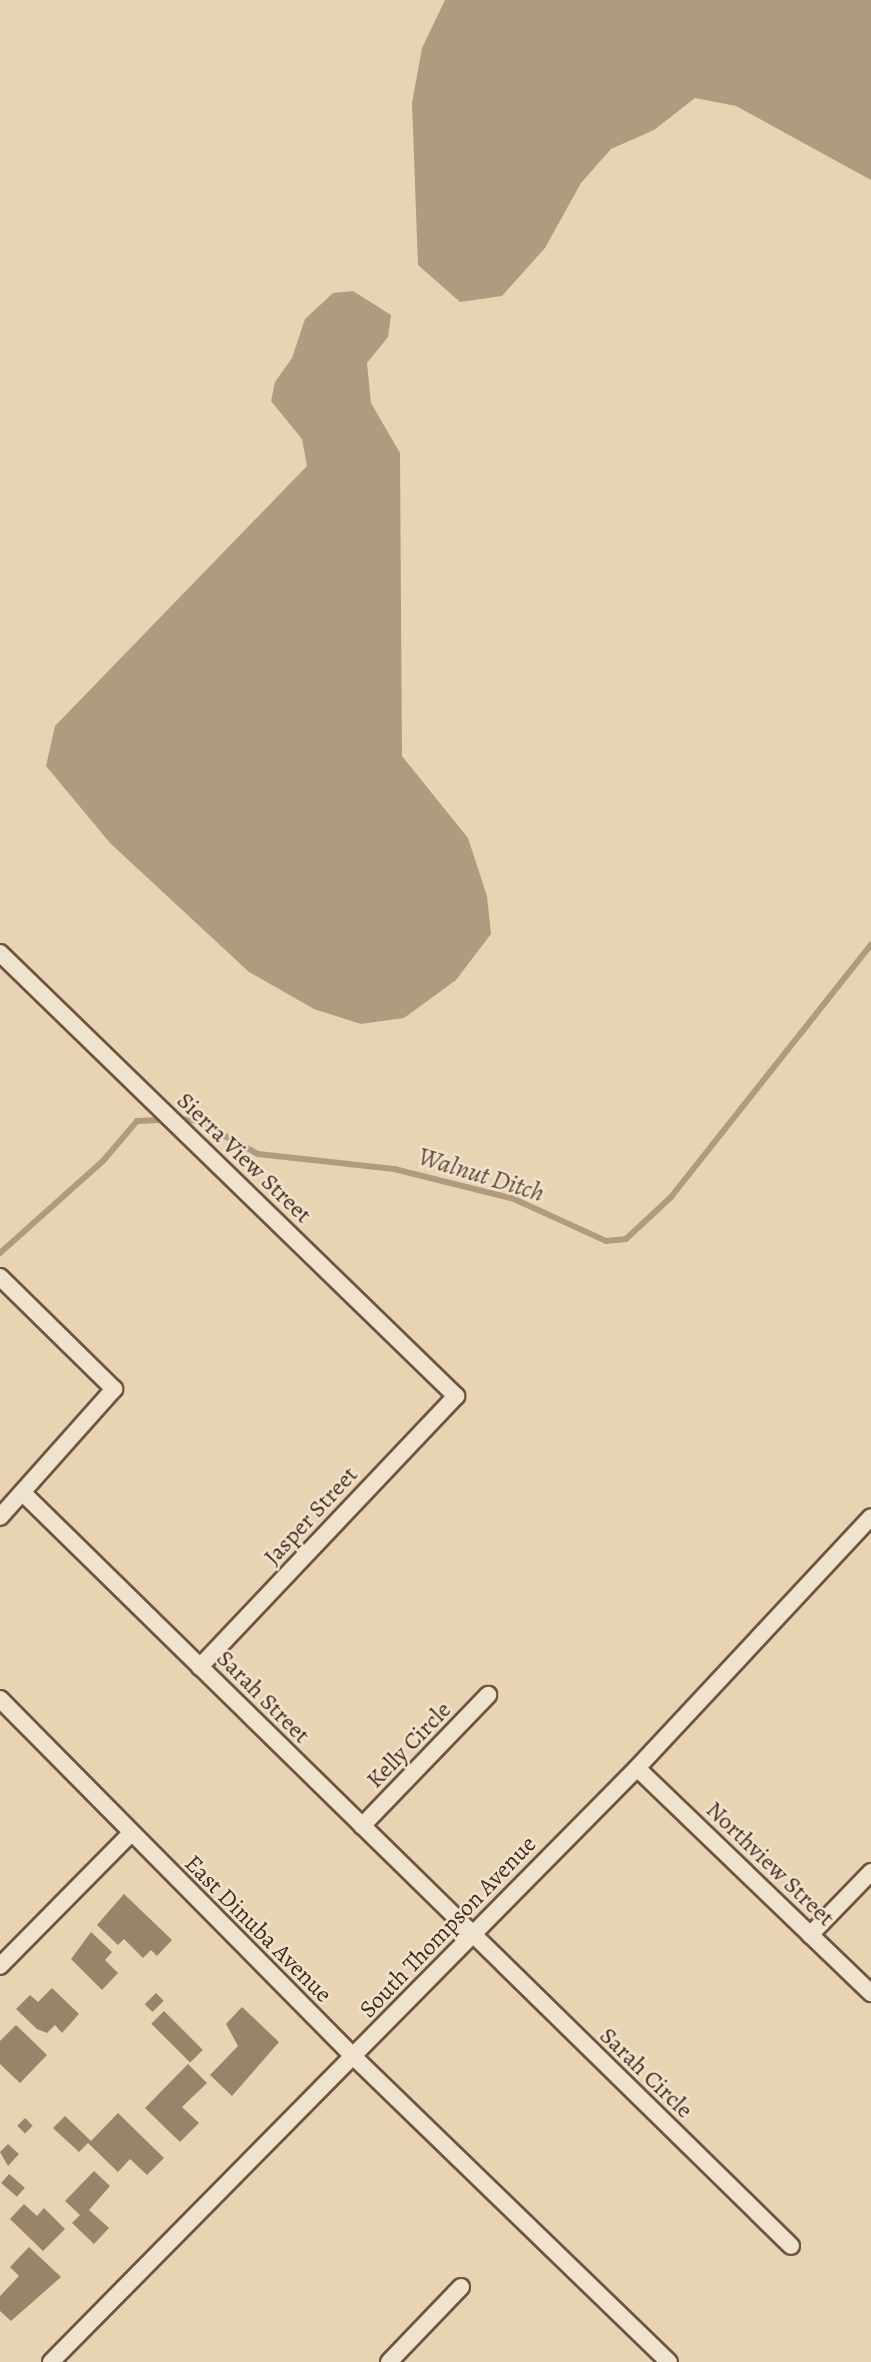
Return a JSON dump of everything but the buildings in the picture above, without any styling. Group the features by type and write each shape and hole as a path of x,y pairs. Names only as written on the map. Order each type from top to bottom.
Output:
{"street":[{"name":"Sierra View Street","path":"0,953 456,1396"},
{"path":"0,1277 114,1389 24,1494 0,1517"},
{"name":"Jasper Street","path":"200,1667 456,1396"},
{"name":"Sarah Street","path":"24,1494 470,1932"},
{"name":"South Thompson Avenue","path":"51,2362 355,2058 470,1932 637,1768 871,1517"},
{"name":"Kelly Circle","path":"362,1826 488,1695"},
{"name":"East Dinuba Avenue","path":"0,1699 130,1834 355,2058 669,2362"},
{"name":"Northview Street","path":"637,1768 871,1993"},
{"path":"0,1966 130,1834"},
{"path":"810,1935 871,1872"},
{"name":"Sarah Circle","path":"470,1932 791,2246"},
{"path":"389,2362 461,2287"}],"shaded area":[{"path":"445,0 871,0 871,180 736,106 695,98 654,130 611,149 581,183 545,248 502,296 460,302 418,265 412,103 422,48"},
{"path":"353,291 391,315 388,337 367,363 371,403 400,453 402,756 468,838 487,896 491,934 456,980 404,1018 361,1024 314,1009 249,972 110,843 46,766 55,726 307,466 302,439 271,401 275,382 292,358 305,319 333,293"}],"waterway":[{"name":"Walnut Ditch","path":"0,1253 103,1161 137,1121 179,1119 197,1121 258,1154 394,1169 514,1199 606,1241 626,1239 671,1197 871,945"}]}
